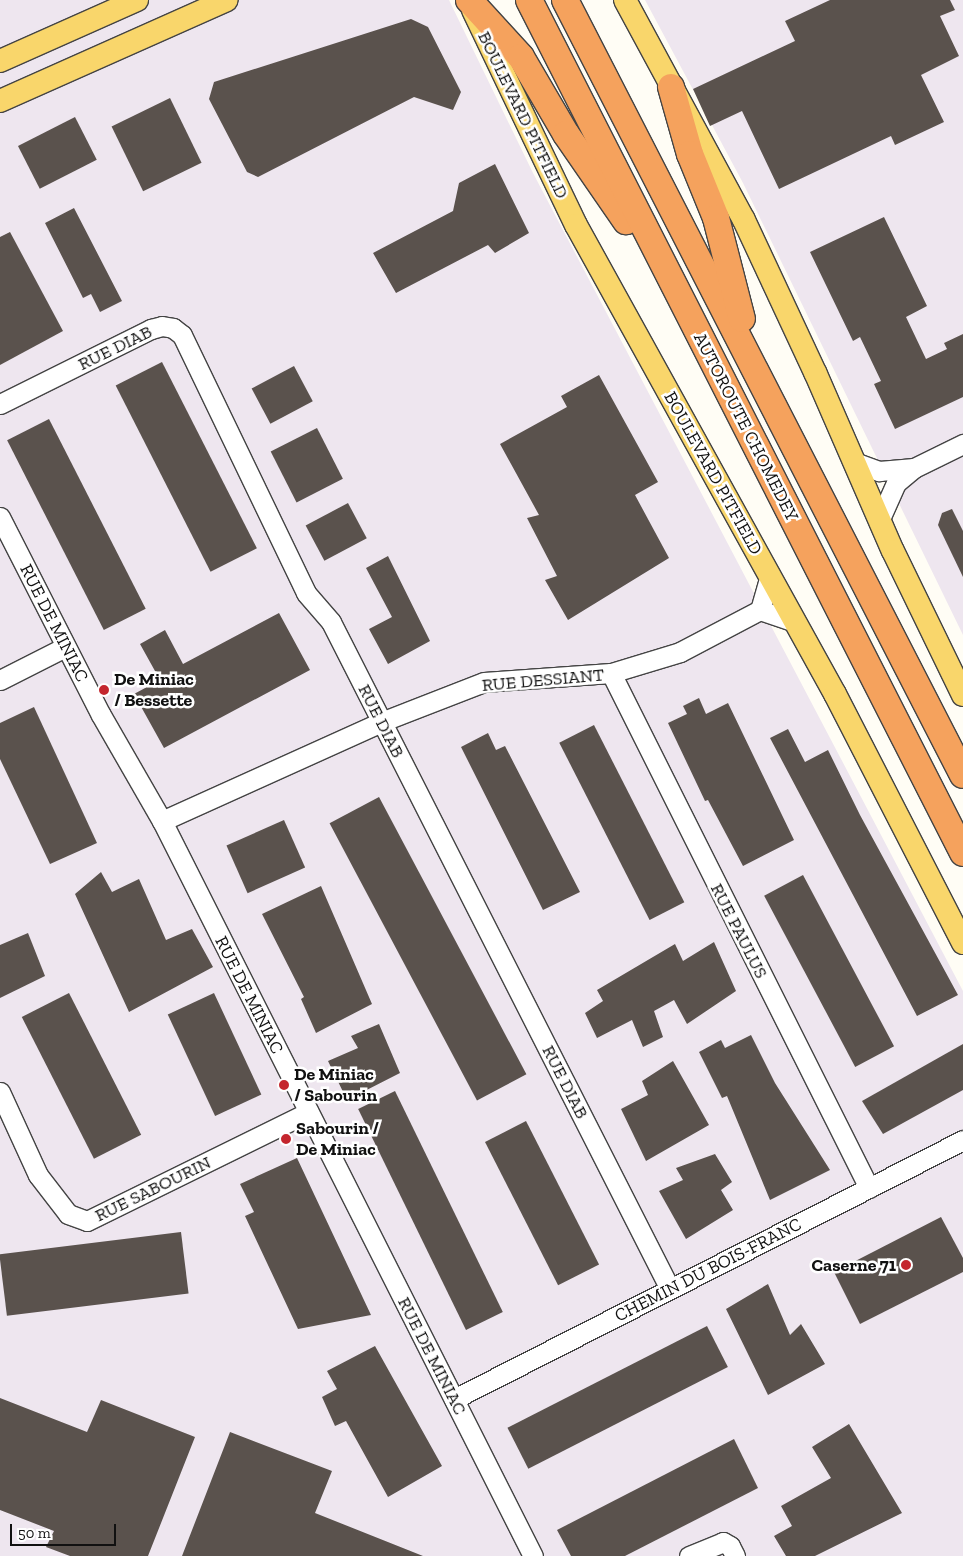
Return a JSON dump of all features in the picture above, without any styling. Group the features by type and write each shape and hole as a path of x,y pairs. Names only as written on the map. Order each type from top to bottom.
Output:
{"highway":[{"path":"468,0 521,57 566,134 684,304"},
{"name":"AUTOROUTE CHOMEDEY","path":"529,0 963,853"},
{"name":"AUTOROUTE CHOMEDEY","path":"564,0 754,364 963,775"},
{"path":"671,87 690,154 716,218 754,364"}],"main road":[{"path":"0,61 136,0"},
{"path":"0,100 227,0"},
{"name":"BOULEVARD PITFIELD","path":"468,0 576,225 795,622 963,943"},
{"path":"625,0 748,229 879,521 963,694"}],"street":[{"name":"RUE DIAB","path":"0,404 151,329 162,326 173,328 182,335 306,593 331,622 670,1289"},
{"path":"879,521 890,491 914,468 963,444"},
{"path":"854,462 880,471 914,468"},
{"name":"RUE DE MINIAC","path":"0,517 65,647 162,821 533,1556"},
{"path":"770,576 760,610 795,622"},
{"name":"RUE DESSIANT","path":"162,821 381,722 484,682 611,674 680,652 760,610"},
{"path":"0,680 65,647"},
{"name":"RUE PAULUS","path":"611,674 868,1188"},
{"name":"RUE SABOURIN","path":"0,1092 38,1175 68,1214 87,1221 309,1112"},
{"name":"CHEMIN DU BOIS-FRANC","path":"454,1399 963,1140"},
{"path":"689,1556 723,1542 730,1546 735,1556"}],"shaded area":[{"path":"0,0 449,0 533,173 963,991 963,1556 0,1556"},
{"path":"645,0 963,0 963,635 743,183"}],"building":[{"path":"830,0 950,0 955,10 940,16 959,56 921,75 944,122 895,145 891,136 779,189 742,111 710,126 693,89 795,41 785,21"},
{"path":"411,19 428,27 461,92 453,110 414,97 258,177 247,172 209,99 214,82"},
{"path":"170,98 202,163 143,191 112,126"},
{"path":"75,117 97,160 40,189 18,146"},
{"path":"495,164 529,233 495,253 488,245 396,293 373,253 453,211 459,183"},
{"path":"74,208 122,301 100,312 91,294 83,298 45,223"},
{"path":"884,217 927,306 906,317 926,359 947,349 944,343 963,334 963,397 895,429 874,384 881,381 860,337 853,341 810,252"},
{"path":"10,232 63,331 0,365 0,237"},
{"path":"162,362 257,548 211,572 116,386"},
{"path":"294,366 313,401 270,424 252,389"},
{"path":"599,375 658,482 635,495 669,558 568,620 545,580 557,576 527,518 539,515 500,444 567,407 561,396"},
{"path":"49,419 146,609 104,630 7,440"},
{"path":"317,428 343,479 297,502 271,452"},
{"path":"348,503 367,538 324,561 306,526"},
{"path":"952,509 963,531 963,577 938,525 942,513"},
{"path":"388,556 430,641 388,664 369,629 392,617 366,568"},
{"path":"279,613 310,670 164,748 134,694 160,680 140,644 165,630 183,664"},
{"path":"699,698 706,714 728,703 794,840 743,866 708,800 705,801 668,723 687,714 683,706"},
{"path":"34,707 97,843 50,864 0,759 0,723"},
{"path":"594,725 684,902 650,920 559,743"},
{"path":"788,729 805,762 828,750 860,815 958,995 917,1016 770,738"},
{"path":"488,733 496,750 505,746 580,892 543,910 461,747"},
{"path":"379,797 526,1074 477,1101 330,823"},
{"path":"284,820 305,868 248,893 226,846"},
{"path":"101,872 112,892 139,879 166,940 192,929 213,967 129,1012 75,894"},
{"path":"803,875 894,1046 855,1067 764,896"},
{"path":"321,886 372,1004 316,1033 301,999 304,997 262,914"},
{"path":"28,933 45,976 0,998 0,945"},
{"path":"714,942 736,991 687,1024 674,1000 654,1011 663,1037 643,1047 632,1020 597,1038 585,1013 603,1001 597,990 675,944 683,961"},
{"path":"69,993 141,1135 94,1159 22,1017"},
{"path":"214,993 261,1095 215,1116 168,1015"},
{"path":"379,1024 400,1073 347,1100 328,1061 358,1048 351,1036"},
{"path":"751,1035 775,1083 830,1170 770,1200 727,1096 722,1098 699,1052 721,1040 725,1048"},
{"path":"963,1044 963,1090 883,1134 862,1101"},
{"path":"673,1061 709,1125 646,1161 621,1109 648,1095 642,1081"},
{"path":"395,1091 503,1312 466,1330 358,1109"},
{"path":"526,1121 599,1264 558,1285 485,1142"},
{"path":"715,1154 732,1182 721,1190 733,1210 686,1239 659,1191 683,1180 676,1168"},
{"path":"297,1158 371,1315 298,1329 245,1216 254,1212 240,1184"},
{"name":"Caserne 71","path":"941,1217 963,1258 963,1272 860,1324 834,1272"},
{"path":"181,1232 189,1294 7,1316 0,1254"},
{"path":"768,1284 790,1335 801,1324 825,1364 768,1395 726,1309"},
{"path":"707,1326 728,1367 528,1469 507,1428"},
{"path":"375,1346 442,1466 388,1497 346,1421 335,1426 322,1397 337,1389 327,1371"},
{"path":"0,1398 87,1432 101,1400 195,1437 148,1556 70,1556 46,1547 54,1531 0,1510"},
{"path":"849,1424 902,1513 815,1556 786,1556 774,1536 792,1526 781,1506 831,1478 812,1447"},
{"path":"230,1432 332,1471 315,1513 423,1556 182,1556"},
{"path":"734,1439 758,1488 625,1556 571,1556 557,1530"}],"place":[{"name":"De Miniac / Bessette","path":"104,690"},
{"name":"De Miniac / Sabourin","path":"284,1085"},
{"name":"Sabourin / De Miniac","path":"286,1139"},
{"name":"Caserne 71","path":"906,1265"}]}
